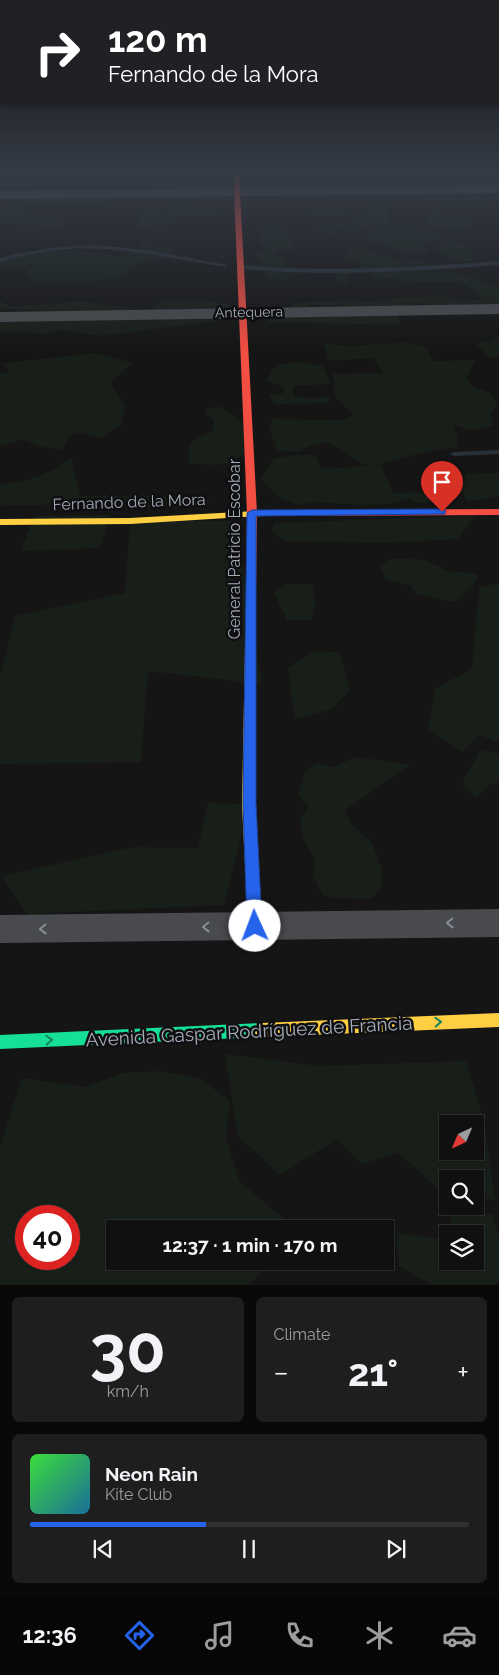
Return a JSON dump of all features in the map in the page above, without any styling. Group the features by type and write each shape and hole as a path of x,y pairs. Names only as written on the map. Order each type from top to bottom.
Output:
{"street":[{"name":"General Patricio Escobar","path":"239,231 252,513 249,804 255,926"},
{"name":"Antequera","path":"0,317 499,309"},
{"name":"Fernando de la Mora","path":"0,522 130,521 252,513 499,512"},
{"path":"0,929 499,923"},
{"name":"Avenida Gaspar Rodríguez de Francia","path":"0,1042 499,1020"}],"shaded area":[{"path":"258,231 284,231 294,241 292,245 297,251 275,251 273,254 286,259 282,266 289,280 269,279 264,273 261,259 255,254 264,249 261,245 270,244 260,242 261,238"},
{"path":"321,231 364,231 356,233 337,231 338,234"},
{"path":"370,231 427,231 449,236 420,244 428,248 426,253 393,249 362,237"},
{"path":"445,240 468,245 473,250 469,255 477,258 466,262 452,260 440,253 431,244 442,244"},
{"path":"139,241 148,241 153,248 175,250 174,255 164,259 149,259 128,270 117,279 47,283 33,280 28,270 36,264 18,268 0,266 0,257 20,252 74,250 119,256 140,248"},
{"path":"363,249 404,262 427,262 430,271 462,275 499,286 499,304 471,307 460,304 442,308 414,304 398,309 383,310 358,310 357,306 352,309 340,304 331,306 309,304 309,308 292,306 294,303 341,299 374,302 398,297 424,297 439,294 451,299 480,300 478,293 460,282 412,282 389,278 373,279 373,275 361,271 350,274 346,285 337,283 336,271 366,265 341,259 348,255 346,251"},
{"path":"162,299 212,301 233,306 215,314 218,316 218,321 100,336 63,330 46,334 0,331 0,322 163,313 151,308"},
{"path":"0,301 12,307 81,301 135,308 123,313 0,309"},
{"path":"398,315 400,325 269,322 269,316"},
{"path":"493,337 499,338 499,358 488,357 476,343 495,340"},
{"path":"409,342 426,347 433,361 476,360 467,376 471,386 491,393 497,404 490,414 494,426 470,430 453,424 457,435 457,447 425,452 376,465 381,465 393,493 432,492 429,482 465,482 465,474 499,473 499,497 467,501 462,492 449,502 415,503 409,498 390,504 363,505 313,502 299,505 281,498 260,478 274,459 293,455 315,455 322,469 371,466 362,464 327,442 298,452 278,451 269,428 272,419 341,420 354,415 335,397 332,374 383,373 374,358 328,361 324,344 353,346"},
{"path":"96,353 133,363 110,383 125,407 121,425 100,438 79,433 70,436 62,450 42,447 22,440 0,446 0,373 9,372 3,363"},
{"path":"301,362 323,366 331,384 293,386 293,396 309,398 329,397 328,403 275,404 269,395 284,393 283,386 266,381 276,365"},
{"path":"222,407 249,428 252,447 231,463 210,465 189,463 189,449 193,441 213,431 214,420 206,415 206,408"},
{"path":"71,458 80,496 187,496 212,503 174,508 73,504 0,506 0,485 37,476 54,469"},
{"path":"110,515 100,548 21,551 34,516"},
{"path":"475,516 458,539 386,543 284,541 272,530 274,523"},
{"path":"130,521 236,521 262,684 148,671 141,762 0,764 0,677 15,616 125,593"},
{"path":"394,558 425,560 448,571 478,574 477,580 455,602 416,594 411,586 385,579 379,565"},
{"path":"499,583 499,743 480,735 462,752 428,729 436,688 472,669 479,588"},
{"path":"287,584 312,584 316,605 311,620 287,620 274,593"},
{"path":"315,651 340,652 350,690 332,709 295,719 288,668"},
{"path":"481,749 499,754 499,782 490,785 476,797 462,783"},
{"path":"357,757 410,765 345,810 351,824 372,843 382,870 382,887 373,899 335,898 323,895 313,876 315,860 303,838 300,821 309,805 298,796 305,772 317,763 332,767"},
{"path":"208,803 249,804 224,905 27,914 2,876 133,847 198,848"},
{"path":"225,1054 319,1066 466,1061 482,1115 439,1115 439,1160 484,1160 484,1120 495,1200 484,1198 484,1170 439,1170 439,1189 399,1153 361,1164 337,1139 280,1175 238,1136"},
{"path":"160,1071 198,1078 230,1100 226,1139 240,1182 285,1220 106,1220 106,1270 265,1270 249,1285 0,1285 0,1147 22,1078 86,1087 122,1073"},
{"path":"492,1214 499,1235 499,1282 496,1285 432,1285 399,1266 396,1233 439,1239 439,1270 484,1270 484,1225 452,1225 450,1215"}],"waterway":[{"path":"0,260 50,249 98,247 135,250 225,265"},
{"path":"243,267 339,272 403,270 499,263"},
{"path":"454,454 499,452"}],"traffic: fast":[{"path":"0,1042 262,1030"}],"traffic: slow":[{"path":"0,522 130,521 274,513"},
{"path":"251,597 249,804 255,927"},
{"path":"262,1030 499,1020"}],"traffic: jam":[{"path":"239,231 252,513 251,597"},
{"path":"274,513 499,512"}],"route":[{"path":"255,926 249,804 252,513 442,512"}]}
